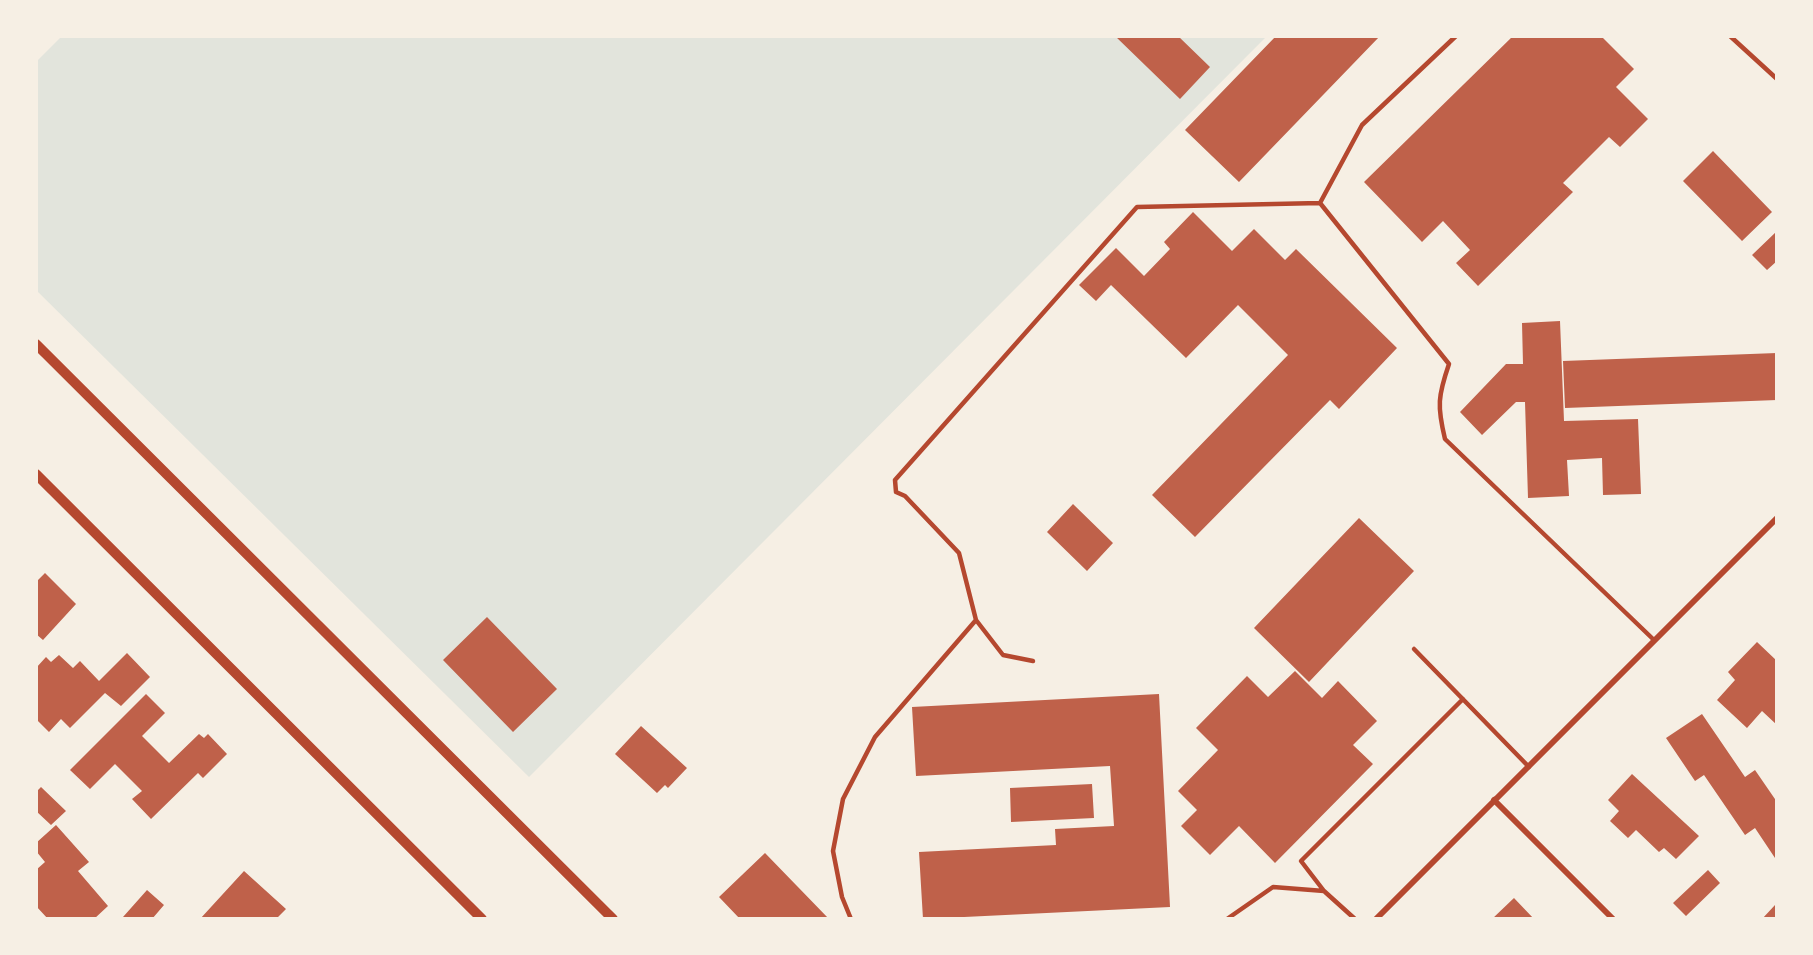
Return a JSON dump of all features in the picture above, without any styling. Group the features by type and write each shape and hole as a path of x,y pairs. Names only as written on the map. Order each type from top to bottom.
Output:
{"street":[{"path":"36,344 613,919"},
{"path":"36,474 482,919"},
{"path":"1376,919 1777,518"},
{"path":"1494,800 1613,919"}],"lane":[{"path":"1320,202 1362,125 1456,36"},
{"path":"1730,36 1777,79"},
{"path":"1034,661 1003,655 976,620 959,553 905,496 896,492 895,480 1137,207 1320,202"},
{"path":"1320,202 1449,364 1440,392 1440,417 1445,439 1654,640"},
{"path":"851,919 842,897 833,851 843,799 875,737 976,620"},
{"path":"1414,650 1529,767"},
{"path":"1356,919 1324,891 1301,861 1463,699"},
{"path":"1227,919 1273,888 1324,891"}],"shaded area":[{"path":"62,36 1267,36 529,777 36,290 36,62"}],"building":[{"path":"1115,36 1178,36 1210,67 1180,99"},
{"path":"1276,36 1380,36 1239,182 1185,130"},
{"path":"1513,36 1601,36 1634,69 1616,87 1648,119 1620,147 1609,137 1563,183 1573,192 1478,286 1456,263 1470,250 1443,221 1422,242 1364,182"},
{"path":"1713,151 1772,212 1742,241 1683,181"},
{"path":"1193,212 1232,251 1254,229 1285,260 1296,249 1397,348 1339,409 1330,400 1195,537 1152,495 1288,355 1238,305 1186,358 1111,285 1096,301 1079,285 1116,248 1144,276 1170,249 1164,242"},
{"path":"1777,231 1777,261 1767,270 1752,255"},
{"path":"1560,321 1564,421 1638,419 1641,494 1603,495 1602,458 1567,460 1569,496 1528,498 1525,402 1516,402 1482,435 1460,412 1506,364 1523,364 1522,323"},
{"path":"1777,353 1777,400 1565,408 1563,361"},
{"path":"1073,504 1113,543 1087,571 1047,532"},
{"path":"1359,518 1414,571 1309,682 1254,628"},
{"path":"45,573 76,604 43,640 36,634 36,582"},
{"path":"487,617 557,689 513,732 443,660"},
{"path":"1757,642 1777,661 1777,725 1762,711 1747,728 1717,700 1735,680 1728,672"},
{"path":"127,653 150,677 121,706 105,693 70,728 61,719 49,732 36,719 36,668 46,657 51,662 59,655 73,668 80,661 99,681"},
{"path":"1295,671 1322,698 1338,681 1377,721 1353,745 1373,764 1275,863 1239,826 1210,855 1181,826 1197,810 1178,791 1218,750 1196,728 1247,676 1268,697"},
{"path":"146,694 165,713 142,736 169,763 199,734 204,738 208,734 227,754 203,778 198,773 151,819 132,799 142,791 115,764 90,789 70,770"},
{"path":"1159,694 1170,907 923,919 919,852 1056,845 1055,829 1114,826 1110,766 916,776 912,707"},
{"path":"1702,714 1745,777 1755,770 1777,802 1777,861 1755,828 1745,835 1704,775 1695,781 1666,738"},
{"path":"641,726 687,768 668,788 665,785 657,793 615,754"},
{"path":"1632,774 1699,836 1676,859 1664,848 1659,852 1636,830 1628,838 1610,821 1619,811 1608,800"},
{"path":"1092,784 1094,818 1011,822 1010,788"},
{"path":"41,787 66,811 51,825 36,811 36,792"},
{"path":"56,825 89,862 78,871 108,906 94,919 48,919 36,906 36,870 45,862 36,851 36,843"},
{"path":"765,853 829,919 740,919 719,897"},
{"path":"1708,870 1720,883 1686,916 1673,903"},
{"path":"244,871 286,909 276,919 200,919"},
{"path":"147,890 164,905 152,919 125,919 123,917"},
{"path":"1514,898 1534,919 1492,919"},
{"path":"1775,905 1777,919 1762,919"}]}
